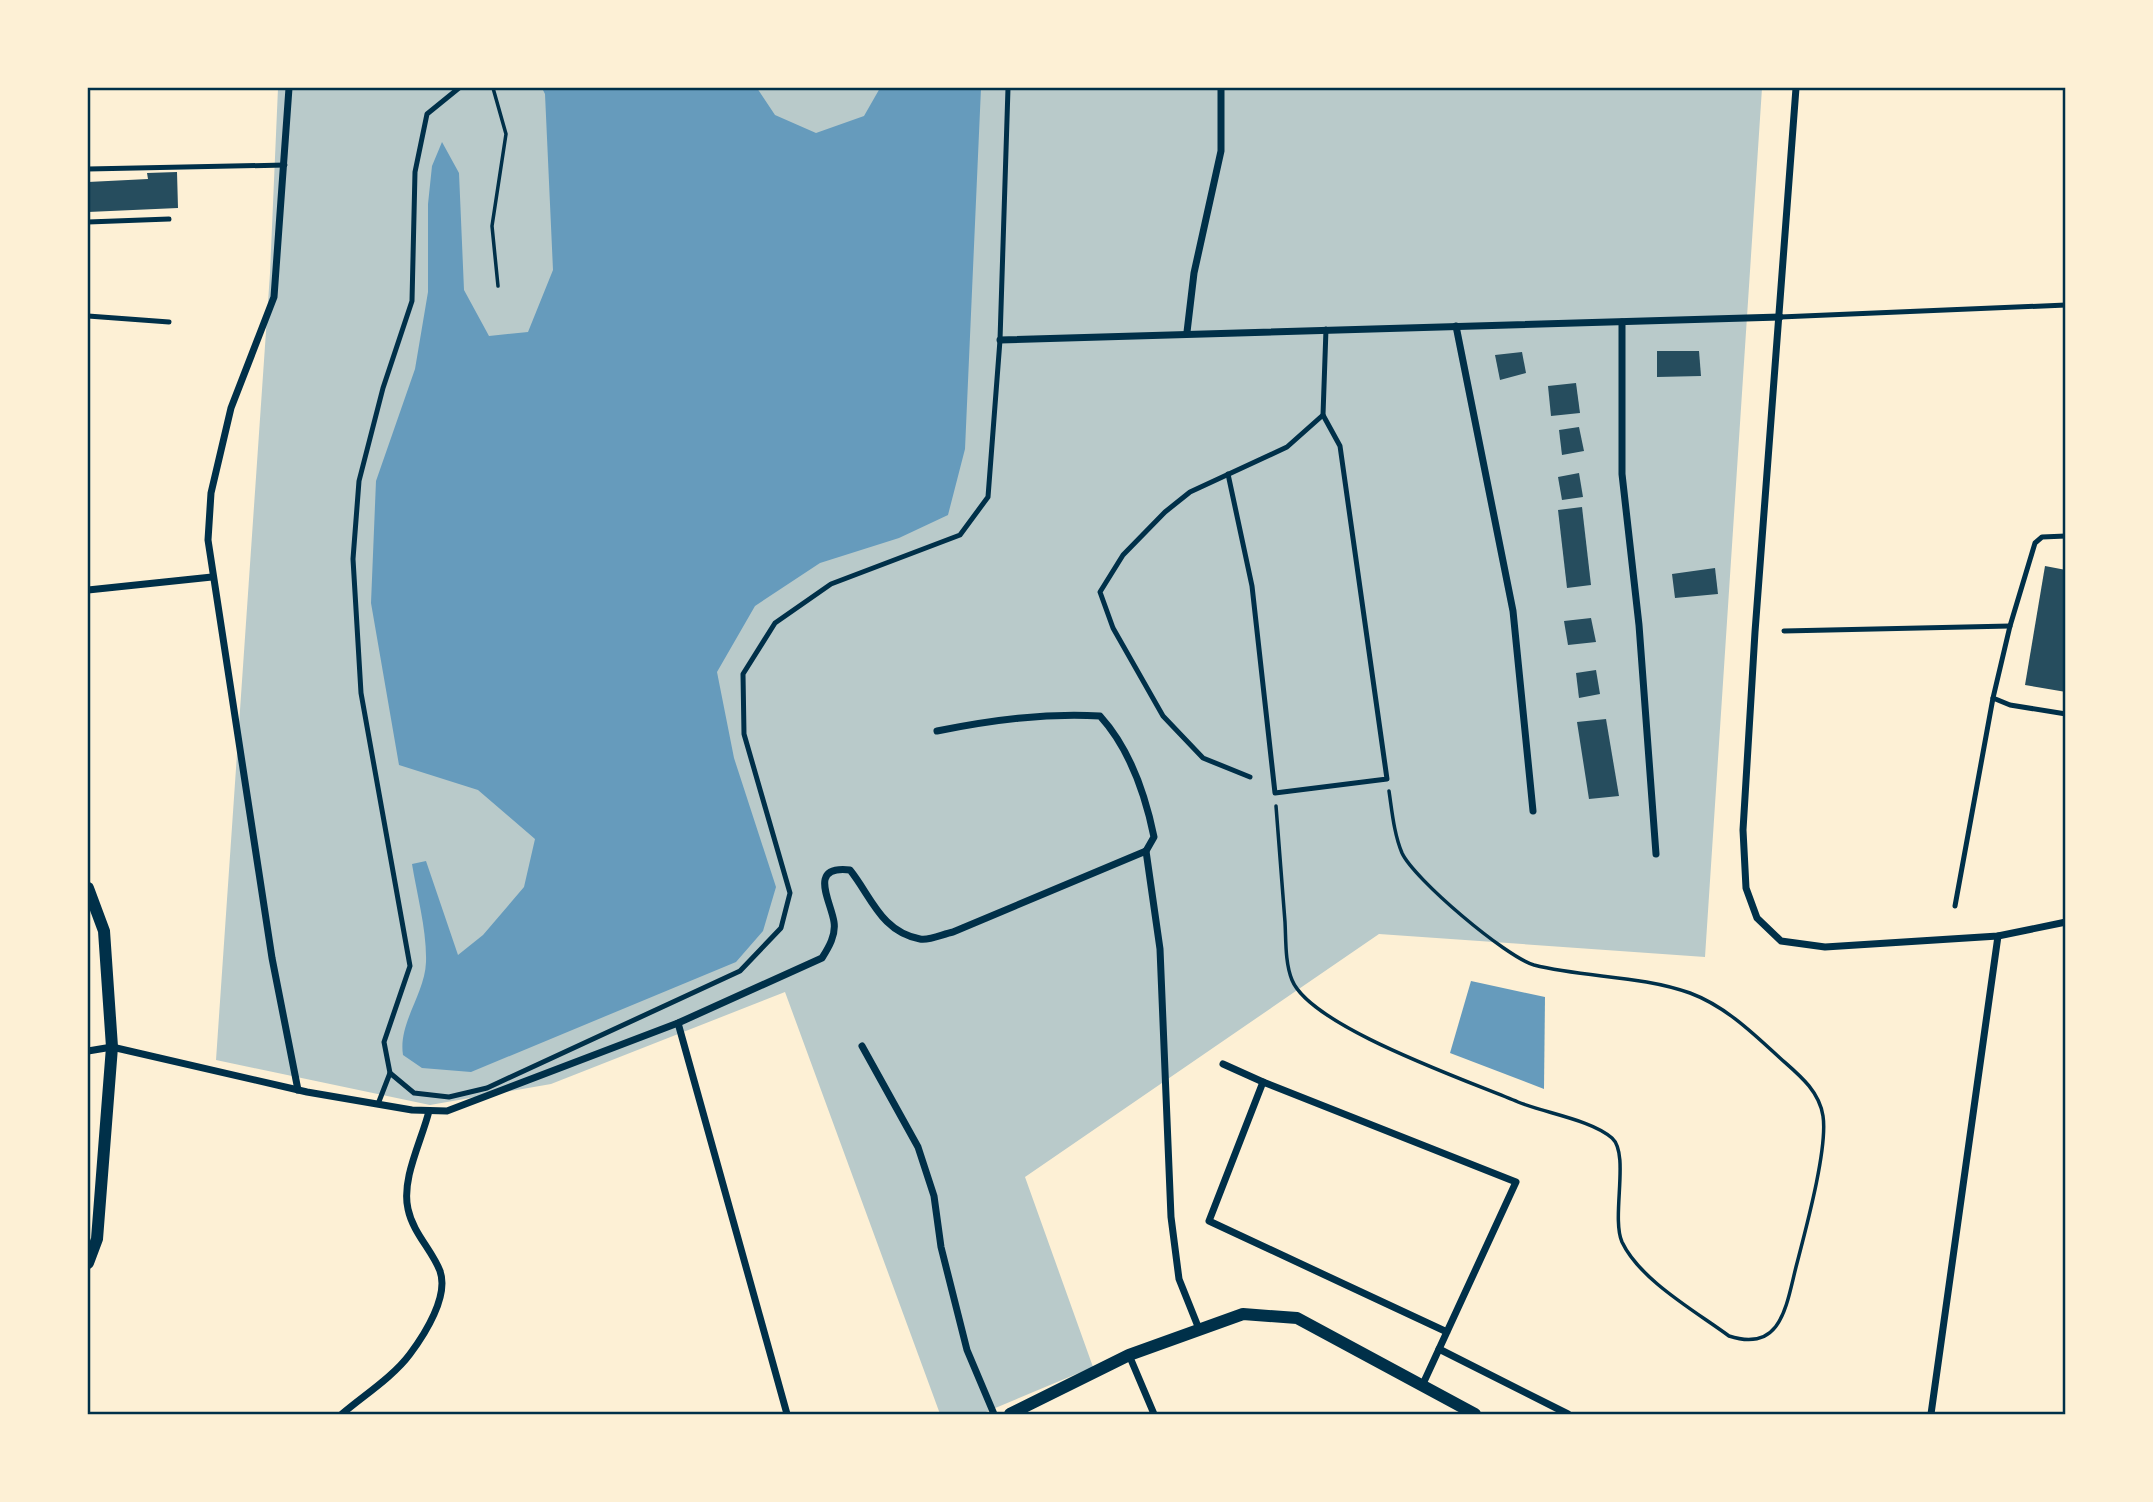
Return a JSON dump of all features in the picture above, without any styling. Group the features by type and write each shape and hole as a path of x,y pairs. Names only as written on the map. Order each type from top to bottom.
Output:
{"street":[{"path":"289,88 274,297 256,350 231,408 211,494 208,540 272,958 298,1090"},
{"path":"1187,332 1195,273 1221,151 1221,88"},
{"path":"1796,88 1743,830 1746,888 1758,918 1781,941 1825,947 1998,936 2066,922"},
{"path":"1000,340 1187,332 1780,317"},
{"path":"1622,321 1622,474 1639,625 1656,855"},
{"path":"1456,326 1513,611 1533,811"},
{"path":"88,590 212,577"},
{"path":"88,1051 112,1047 298,1090 378,1104 447,1111 678,1023 822,958 832,942 835,923 823,886 827,876 839,869 850,870 871,905 891,926 921,940 953,932 1146,851 1154,837 1130,760 1113,730 1100,716 1068,714 1005,718 937,731"},
{"path":"1146,851 1160,949 1171,1217 1178,1279 1199,1329"},
{"path":"88,888 104,931 112,1047 97,1239 88,1263"},
{"path":"1931,1415 1998,936"},
{"path":"678,1023 787,1415"},
{"path":"862,1046 918,1147 934,1196 942,1247 967,1350 994,1415"},
{"path":"1223,1064 1516,1182 1422,1386"},
{"path":"1263,1082 1209,1221 1447,1332"},
{"path":"342,1415 409,1356 430,1321 443,1288 440,1270 422,1244 407,1209 408,1182 429,1111"},
{"path":"1010,1415 1129,1355 1243,1314 1297,1318 1475,1415"},
{"path":"1439,1349 1567,1415"},
{"path":"1129,1355 1154,1415"}],"lane":[{"path":"378,1104 390,1073 384,1042 410,966 361,693 354,546 359,481 383,388 412,301 415,172 428,114 459,88"},
{"path":"390,1073 414,1093 449,1097 487,1088 740,971 781,928 790,893 744,734 743,674 775,623 831,584 960,535 988,497 1000,340 1008,88"},
{"path":"88,169 285,165"},
{"path":"88,222 169,219"},
{"path":"1780,317 2066,305"},
{"path":"88,316 169,322"},
{"path":"1228,474 1252,586 1275,793 1387,779 1340,446 1322,415 1326,329"},
{"path":"1250,777 1203,758 1163,716 1113,628 1100,593 1123,555 1165,512 1190,492 1287,447 1322,415"},
{"path":"1955,906 1993,698 2010,626 2035,543 2042,537 2066,537"},
{"path":"1784,631 2010,626"},
{"path":"1993,698 2010,705 2066,714"}],"path":[{"path":"493,88 506,134 492,226 498,286"},
{"path":"1275,793 1287,955 1292,980 1303,996 1317,1009 1379,1044 1535,1108 1604,1131 1616,1142 1619,1156 1620,1238 1639,1269 1729,1336 1746,1342 1757,1341 1770,1334 1779,1323 1788,1299 1809,1214 1824,1127 1823,1113 1808,1083 1741,1023 1690,993 1533,964 1501,948 1414,872 1402,853 1396,834 1387,779"}],"shaded area":[{"path":"278,88 1762,88 1705,957 1379,934 1025,1177 1093,1367 981,1414 940,1414 785,992 551,1084 430,1105 216,1060 270,273"}],"water":[{"path":"542,88 757,88 775,115 816,133 864,116 880,88 981,88 965,449 948,515 899,538 820,563 755,606 717,672 734,758 776,887 763,931 736,962 471,1072 422,1068 403,1055 404,1031 425,974 426,962 423,926 412,864 426,861 458,955 483,935 524,887 535,839 478,790 399,765 371,603 376,481 415,369 428,292 428,204 432,166 442,142 459,173 464,290 489,336 528,332 553,270 545,94"},
{"path":"1471,981 1545,997 1544,1089 1450,1053"}],"building":[{"path":"177,172 178,208 88,212 88,182 148,179 147,173"},
{"path":"1657,351 1699,351 1701,376 1657,377"},
{"path":"1522,352 1526,373 1500,380 1495,355"},
{"path":"1576,383 1580,413 1551,416 1548,386"},
{"path":"1579,427 1584,451 1562,455 1559,430"},
{"path":"1579,473 1583,497 1562,500 1558,477"},
{"path":"1582,507 1591,585 1567,588 1558,510"},
{"path":"2045,566 2066,570 2066,692 2025,685"},
{"path":"1715,568 1718,594 1675,598 1672,574"},
{"path":"1591,618 1596,642 1568,645 1564,621"},
{"path":"1596,670 1600,694 1579,698 1576,673"},
{"path":"1606,719 1619,796 1589,799 1577,722"}]}
